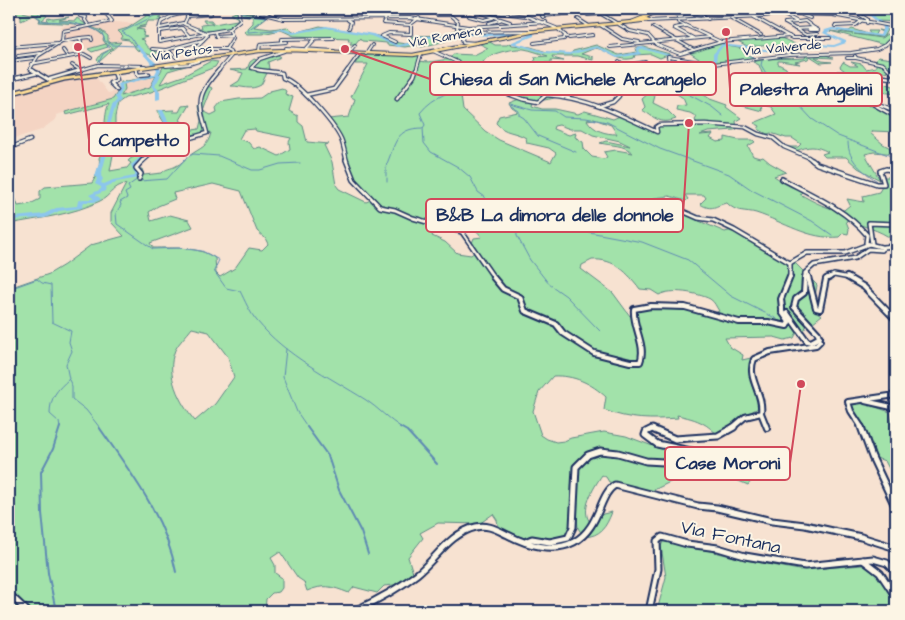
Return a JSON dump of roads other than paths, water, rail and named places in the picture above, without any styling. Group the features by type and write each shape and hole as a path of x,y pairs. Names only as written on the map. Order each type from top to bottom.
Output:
{"highway":[{"path":"641,20 656,12 648,20"}],"main road":[{"name":"Via Ramera","path":"231,55 259,51 299,50 366,54 421,54 539,31 648,20"},
{"name":"Via Petos","path":"9,94 51,80 231,55"}],"street":[{"path":"81,9 80,16 86,18 88,26"},
{"path":"9,61 34,58 43,53 61,42 63,30 112,21 102,9"},
{"path":"134,9 137,12 151,10"},
{"path":"183,23 190,9"},
{"path":"265,14 274,9"},
{"path":"319,9 324,9"},
{"path":"363,9 361,13 363,15 392,18"},
{"path":"470,9 489,9 542,20 558,29 565,36 574,39"},
{"path":"500,11 504,9"},
{"path":"539,9 542,20"},
{"path":"564,10 574,9"},
{"path":"591,9 607,9 614,12"},
{"path":"189,12 164,19 160,24 160,42 230,28 240,20 242,10 280,19 419,18 468,27 514,24 601,9"},
{"path":"622,9 626,11"},
{"path":"676,14 672,10 693,9 708,19"},
{"path":"730,9 758,17"},
{"path":"759,9 773,15"},
{"path":"770,9 798,22"},
{"path":"789,9 810,18"},
{"path":"648,20 676,21 758,17 820,9"},
{"path":"836,15 844,9"},
{"path":"850,9 867,19 868,22"},
{"path":"517,15 519,10"},
{"path":"596,10 632,32 648,35 653,42 679,54 694,52 710,44 721,42 789,36 809,39 830,38"},
{"path":"482,13 514,24"},
{"path":"187,16 211,14"},
{"path":"437,15 449,14 458,22 456,25 461,32 487,34 539,31"},
{"path":"571,14 590,26"},
{"path":"588,15 600,14"},
{"path":"784,14 836,15 896,28"},
{"path":"678,17 701,15"},
{"path":"469,16 483,20 495,17"},
{"path":"381,17 386,18"},
{"path":"754,17 789,36"},
{"path":"296,18 298,22"},
{"path":"386,18 383,23 411,25 419,18"},
{"path":"731,18 742,26 761,35"},
{"path":"786,19 792,19"},
{"path":"348,20 351,22 349,28"},
{"path":"489,23 503,20"},
{"path":"676,21 721,42"},
{"path":"835,26 856,25 861,21"},
{"path":"809,30 818,30 805,22 785,23 795,28 814,28"},
{"path":"885,22 893,27"},
{"path":"160,29 183,23 206,33"},
{"path":"789,23 806,35 814,33"},
{"path":"742,26 750,24"},
{"path":"226,49 232,36 228,25"},
{"path":"384,31 411,34 411,25"},
{"path":"600,25 622,39 641,43"},
{"path":"688,26 674,28 693,38"},
{"path":"654,27 694,50"},
{"path":"160,29 182,28 190,37"},
{"path":"750,29 758,28"},
{"path":"805,28 814,33"},
{"path":"214,32 215,35 232,36"},
{"path":"625,33 632,32"},
{"path":"176,33 176,40"},
{"path":"139,179 141,174 136,168 146,157 171,139 184,135 190,138 207,133 200,106 206,84 231,55 230,51 226,49 196,48 207,36 206,33"},
{"path":"389,33 382,37 395,42"},
{"path":"802,33 814,33"},
{"path":"487,34 490,40"},
{"path":"461,35 464,42 477,43"},
{"path":"569,38 593,35"},
{"path":"534,43 564,39 565,36"},
{"path":"9,47 91,37 92,40"},
{"path":"610,47 710,37"},
{"name":"Via Valverde","path":"590,71 629,72 658,68 669,64 667,58 669,57 714,64 789,55 851,53 877,50 892,37 896,37"},
{"path":"80,38 81,42"},
{"path":"282,42 282,39 334,38"},
{"path":"306,49 315,39"},
{"path":"152,49 168,50 203,40"},
{"path":"259,51 260,44 287,42"},
{"path":"348,53 355,45"},
{"path":"366,54 372,45"},
{"path":"629,45 635,48"},
{"path":"164,46 176,57"},
{"name":"Via Ramera","path":"286,48 322,50"},
{"path":"63,50 68,57"},
{"name":"Via Ramera","path":"299,50 283,51 277,55 260,59 252,68 282,73 283,78 290,80 306,95 341,139 348,167 354,180 380,207 395,210 413,218 462,232 473,250 480,256 485,268 503,289 520,297 525,311 556,324 563,333 594,353 630,362 640,362 643,355 633,319 634,309 651,306 685,307 739,322 768,322 787,326 789,322 782,312 782,308"},
{"path":"433,51 457,62 478,83 522,99 540,101 544,96 552,95 599,106 625,115 657,132 656,127 661,125 704,124 745,127 758,134 773,138 784,147 808,157 817,164 877,184 884,184 880,171 886,169 896,171"},
{"path":"209,52 214,58"},
{"path":"18,56 43,53"},
{"path":"306,95 334,89 360,53"},
{"path":"851,53 856,58"},
{"path":"31,64 40,64 84,54 91,58"},
{"path":"397,99 414,76 421,54"},
{"path":"34,58 30,70 51,80 98,65 145,66"},
{"path":"847,58 883,64 894,74 892,78 883,77"},
{"path":"166,66 189,64 205,59"},
{"path":"599,106 614,101 619,96 616,89 629,72 618,62"},
{"path":"624,66 645,62 658,68"},
{"path":"72,65 80,70"},
{"name":"Via Petos","path":"136,69 138,76 149,74"},
{"path":"114,72 117,80 110,83 117,90"},
{"path":"11,84 10,79 38,74"},
{"path":"896,111 862,98 896,117"},
{"path":"9,148 30,140"},
{"path":"782,179 838,210 861,227 867,235 866,243 883,248"},
{"path":"664,203 698,218 713,220 790,263"},
{"path":"870,244 869,223 896,224"},
{"path":"790,263 807,253 845,252 870,244"},
{"path":"767,428 762,413 763,403 750,375 754,358 770,352 819,344 820,337 794,307 796,299 804,293 805,273 814,265 855,258 868,249 882,250 883,248 896,246"},
{"path":"790,263 790,279 781,299 782,308 807,341 811,342 820,337"},
{"path":"807,272 816,308 820,309 822,307 826,279 833,274 842,274 867,289 896,320"},
{"path":"896,395 848,402 849,408 859,424 896,508"},
{"path":"863,400 879,406 896,408"},
{"path":"527,541 532,539 548,543 568,538 575,516 576,467 588,455 600,451 618,453 646,461 716,464 747,472 746,466 657,444 645,435 648,430 652,429 675,439 718,436 731,429 745,417 762,413"},
{"path":"354,611 363,610 417,574 443,547 460,534 485,526 527,541 532,545 548,548 571,544 580,540 587,534 601,512 608,489 615,485 698,506 717,508 772,521 805,525 861,537 896,548"},
{"name":"Via Fontana","path":"649,611 658,569 656,546 657,541 662,537 687,544 718,548 745,556 805,566 872,559 887,563 896,572"},
{"path":"863,560 880,572 896,597"},
{"path":"9,594 27,611"}],"waterway":[{"path":"42,9 37,16 41,19 40,21 68,22 85,26"},
{"path":"136,46 131,38 122,32 168,9"},
{"path":"236,9 248,15 266,17 248,30 248,32 275,30"},
{"path":"704,62 715,62 715,54 722,45 774,51 788,49 801,44 834,46 845,42 825,33 832,29 881,36 885,27 871,15 896,10"},
{"path":"89,27 102,33 105,41 112,45 136,46"},
{"path":"275,30 281,29 293,33 326,27 372,35 398,46 421,42 414,37 436,37 455,33 489,35 530,32 533,35 512,43 544,52 569,54 597,47 617,57 640,53 637,49 642,48 686,60"},
{"path":"109,45 107,46 110,48"},
{"path":"104,186 98,184 100,179 98,176 109,137 108,125 114,105 119,100 117,97 121,89 120,84 157,75 159,70 157,65 152,63 150,58 137,46"},
{"path":"742,48 745,54 755,58"},
{"path":"99,62 103,54 108,51"},
{"path":"762,61 761,65 767,75 764,77 769,84 776,87 778,94 786,102 798,104 812,119 838,136 896,158"},
{"path":"658,69 675,87 712,107 723,116"},
{"path":"465,70 474,73 474,78"},
{"path":"158,99 158,91 153,86 159,75"},
{"path":"444,85 471,80"},
{"path":"423,128 425,125 420,113 432,102 445,94 474,82 479,87"},
{"path":"510,104 532,110 555,111 564,117 586,118 607,122 660,149 729,174 752,190 812,221 832,235"},
{"path":"511,106 519,111 519,115 524,118 538,136 576,152"},
{"path":"104,186 115,181 137,177 138,174 134,165 156,147 179,135 169,128 161,111"},
{"path":"386,166 398,138 407,131 423,128"},
{"path":"423,128 424,143 431,152 458,167 470,177 478,192 485,197 489,206 492,207 503,202 509,205 516,224 517,236 530,260 549,284 566,296 600,331"},
{"path":"848,142 853,160 877,181"},
{"path":"140,181 167,179 186,158 193,154 219,156 252,170 260,170 280,164 300,163"},
{"path":"386,168 386,176"},
{"path":"136,181 137,177"},
{"path":"135,181 128,186 130,190 125,193 127,198 120,202 121,205 116,213 117,224 153,249 179,248 202,251 219,260 214,271 226,288 240,291 257,321 281,345 322,374 366,400 402,428"},
{"path":"9,215 12,215 10,219 45,216 58,209 80,207 81,201 94,201 98,199 92,195 103,190 104,186"},
{"path":"511,208 531,217 566,224 589,232 642,242 688,260 731,296 777,319"},
{"path":"9,289 37,279 42,283 51,285 52,322 71,331 69,342 72,351 66,364 69,379 55,394 50,408 50,414 59,422 60,427"},
{"path":"286,349 283,377 297,412 308,428"},
{"path":"69,380 72,386 72,399 86,410 100,428"},
{"path":"56,611 48,573 42,513 41,472 53,449 60,427"},
{"path":"99,427 134,478 155,514 164,532 176,572"},
{"path":"307,427 328,456 339,490 361,532 368,554"},
{"path":"400,427 407,431 437,464"}],"tunnel":[{"path":"657,13 668,9"}],"place":[{"name":"Palestra Angelini","path":"726,32"},
{"name":"Campetto","path":"78,47"},
{"name":"Chiesa di San Michele Arcangelo","path":"345,49"},
{"name":"B&B La dimora delle donnole","path":"689,123"},
{"name":"Case Moroni","path":"801,384"}]}
